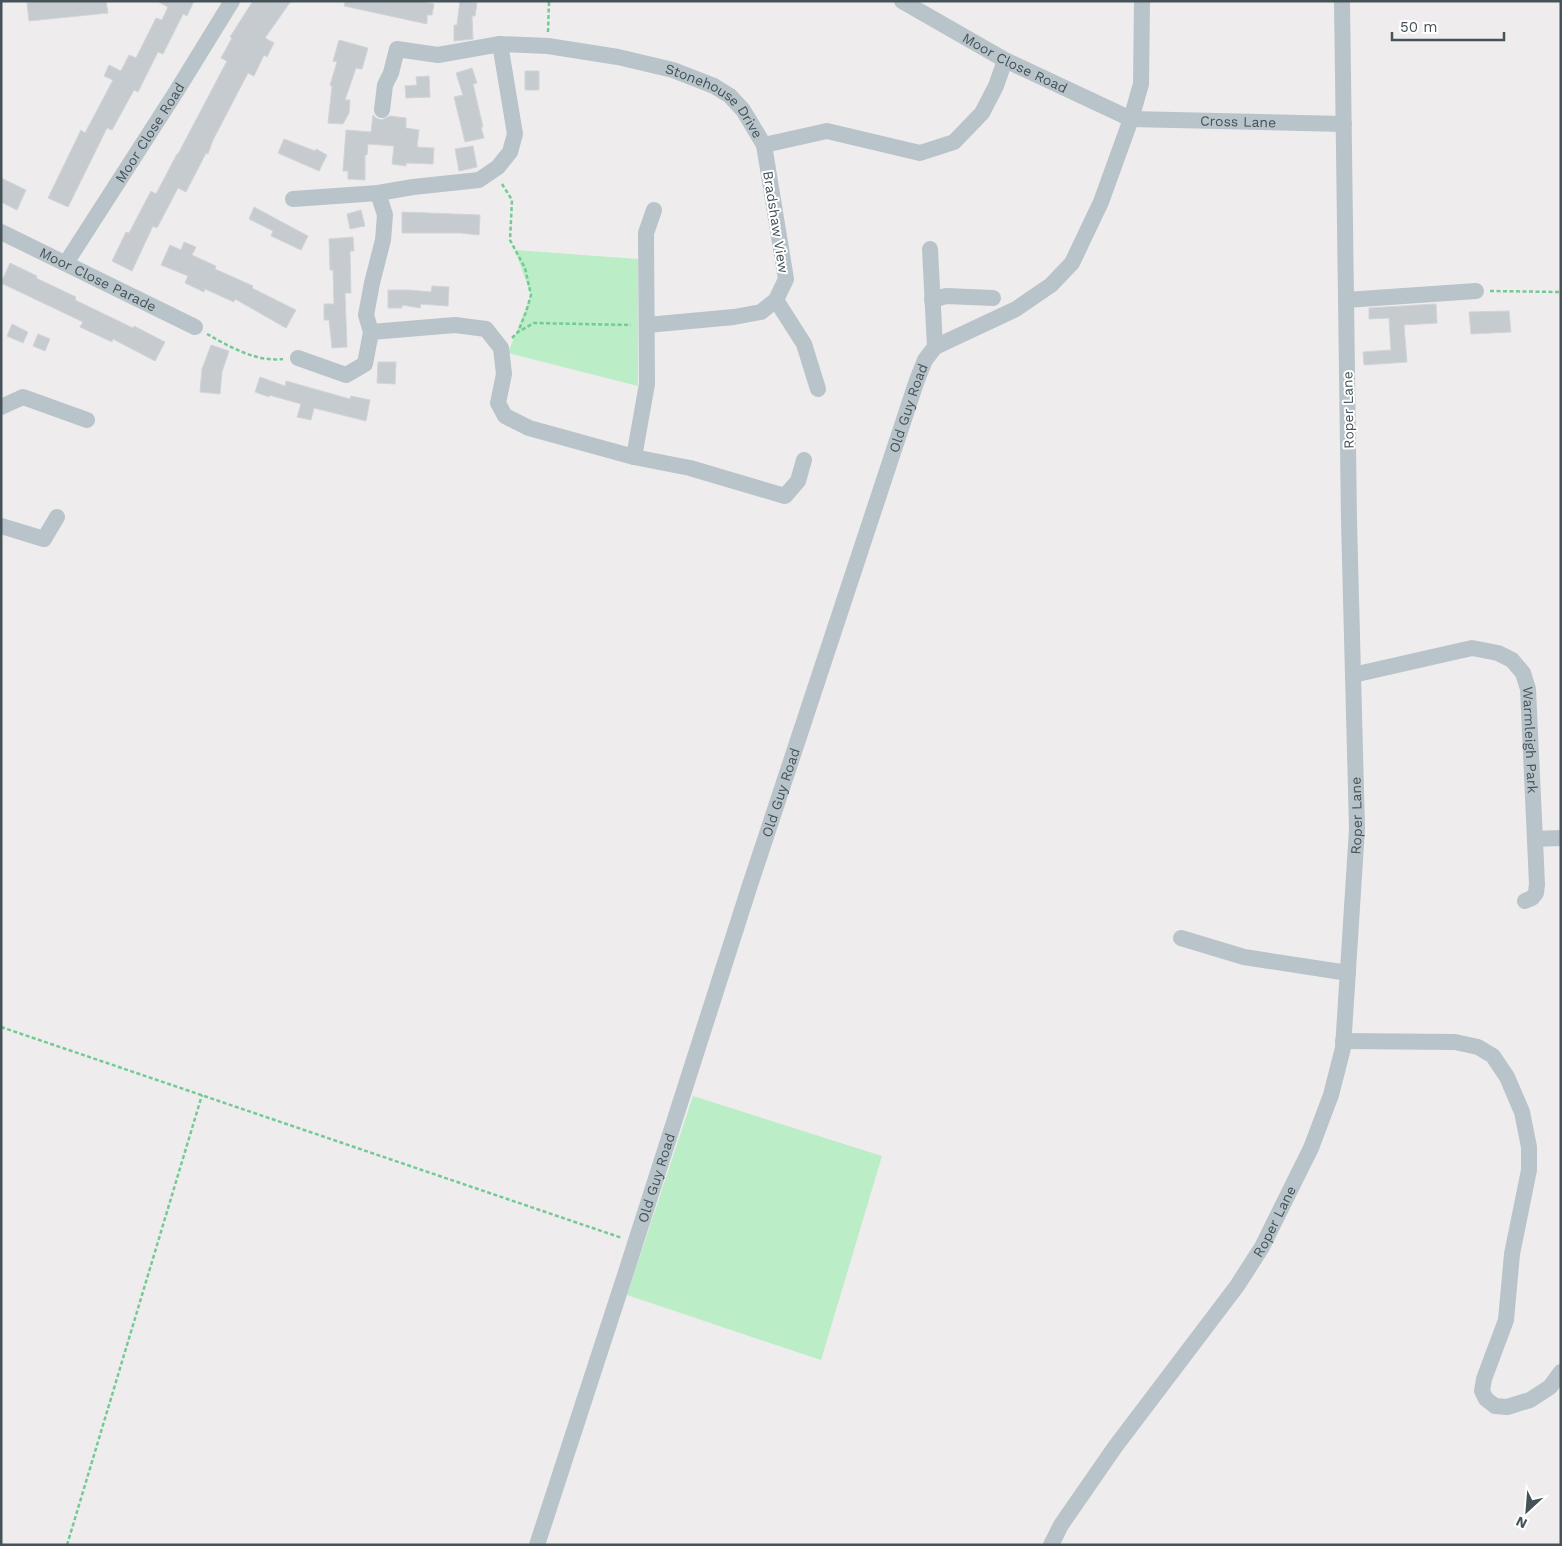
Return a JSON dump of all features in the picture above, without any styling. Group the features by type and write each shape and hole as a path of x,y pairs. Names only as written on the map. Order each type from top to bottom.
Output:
{"street":[{"name":"Moor Close Road","path":"66,263 232,1"},
{"name":"Old Guy Road","path":"537,1545 749,888 917,380 925,360 935,347 1016,309 1051,285 1072,263 1100,202 1131,119 1141,84 1142,1"},
{"name":"Roper Lane","path":"1051,1545 1061,1525 1115,1447 1237,1286 1262,1247 1311,1148 1331,1095 1343,1041 1357,830 1349,521 1342,1"},
{"name":"Moor Close Road","path":"910,3 1005,60 1131,119"},
{"name":"Stonehouse Drive","path":"382,110 385,85 391,73 397,49 438,55 500,44 548,46 618,56 673,70 714,86 730,96 743,110 764,145 827,132 920,153 954,142 982,113 996,86 1005,60"},
{"path":"293,199 378,193 479,180 498,167 510,152 514,134 500,44"},
{"name":"Cross Lane","path":"1131,119 1344,124"},
{"name":"Bradshaw View","path":"764,145 786,279 776,300"},
{"path":"298,358 346,375 365,364 371,332 366,315 383,240 385,215 378,193"},
{"path":"634,457 647,384 646,233 654,210"},
{"name":"Moor Close Parade","path":"1,232 195,327"},
{"path":"930,249 935,347"},
{"path":"1346,300 1476,291"},
{"path":"932,300 946,296 993,298"},
{"path":"647,324 734,317 761,312 776,300 804,344 818,389"},
{"path":"371,332 455,325 486,329 502,348 504,374 498,403 505,416 529,428 634,457 690,468 785,496 798,480 804,460"},
{"path":"1,407 23,397 87,420"},
{"path":"1,526 43,547 57,517"},
{"name":"Warmleigh Park","path":"1353,675 1472,648 1498,653 1512,660 1523,673 1528,689 1537,884 1536,894 1525,901"},
{"path":"1535,839 1560,838"},
{"path":"1180,938 1244,957 1348,973"},
{"path":"1343,1041 1455,1042 1478,1047 1493,1056 1507,1077 1522,1112 1529,1147 1529,1170 1512,1254 1506,1320 1484,1379 1482,1391 1486,1399 1495,1406 1507,1407 1530,1400 1550,1387 1561,1372"}],"path":[{"path":"548,1 548,46"},
{"path":"491,172 512,200 510,240 525,268 531,295 518,332"},
{"path":"1476,291 1561,292"},
{"path":"502,348 518,332 534,323 647,324"},
{"path":"195,327 230,346 269,361 298,358"},
{"path":"1,1027 636,1243"},
{"path":"68,1545 202,1095"}],"green space":[{"path":"515,250 638,259 638,386 508,353 531,295"},
{"path":"693,1096 882,1156 821,1360 627,1295"}],"building":[{"path":"43,1 106,1 108,13 29,21 27,3"},
{"path":"157,1 194,1 187,16 183,14 163,54 158,52 138,92 134,90 112,130 107,128 68,207 48,198 81,130 85,133 113,80 104,76 109,65 121,71 129,55 136,58 156,18 162,20 168,7"},
{"path":"253,1 291,1 265,38 274,43 267,57 264,55 254,76 248,73 213,140 208,154 206,153 186,192 178,188 157,228 153,226 132,271 112,261 126,232 129,233 151,191 156,194 178,154 227,61 221,58 232,38 230,37"},
{"path":"345,1 417,1 434,4 432,15 427,15 427,24 344,6"},
{"path":"460,1 477,3 475,16 472,16 473,39 454,41 454,25 457,25"},
{"path":"339,40 368,48 362,69 356,68 345,100 350,100 349,113 343,124 328,123 332,86 330,85 337,62 333,61"},
{"path":"472,68 477,83 473,84 484,138 465,142 454,97 463,95 456,73"},
{"path":"525,71 539,71 539,90 525,90"},
{"path":"429,76 430,97 406,98 405,86 417,85 416,77"},
{"path":"373,115 381,120 390,116 406,118 406,128 419,130 417,147 434,148 433,164 406,163 406,166 392,164 394,146 368,144 367,155 365,155 365,180 348,179 348,171 343,171 346,130 371,132"},
{"path":"284,139 315,151 316,149 327,155 319,171 278,153"},
{"path":"473,146 477,167 459,171 455,149"},
{"path":"1,178 26,190 17,210 1,202"},
{"path":"254,207 308,236 301,250 271,236 273,231 249,219"},
{"path":"361,210 365,226 350,229 347,214"},
{"path":"402,212 480,215 479,235 461,233 402,233"},
{"path":"353,237 354,251 350,251 351,293 345,293 347,347 332,348 329,320 324,320 324,304 334,304 333,270 330,270 329,239"},
{"path":"184,242 196,247 192,255 216,266 215,269 253,286 252,288 296,310 286,328 235,299 234,302 205,289 204,292 185,283 188,276 161,265 170,245 181,250"},
{"path":"10,263 76,297 75,300 165,342 155,361 113,339 112,342 80,327 83,322 1,283"},
{"path":"432,286 449,287 448,306 421,304 420,308 402,305 402,308 388,308 388,290 431,292"},
{"path":"1436,304 1437,323 1404,325 1407,362 1364,365 1363,352 1391,350 1389,318 1369,319 1369,308"},
{"path":"1509,311 1511,332 1471,334 1469,312"},
{"path":"12,324 28,332 23,343 7,336"},
{"path":"38,334 50,339 45,351 33,346"},
{"path":"211,345 229,351 222,372 220,394 200,392 202,369"},
{"path":"378,362 396,362 395,384 377,383"},
{"path":"260,377 285,386 286,381 350,399 351,396 370,400 366,421 314,408 311,420 297,417 301,404 255,392"}]}
